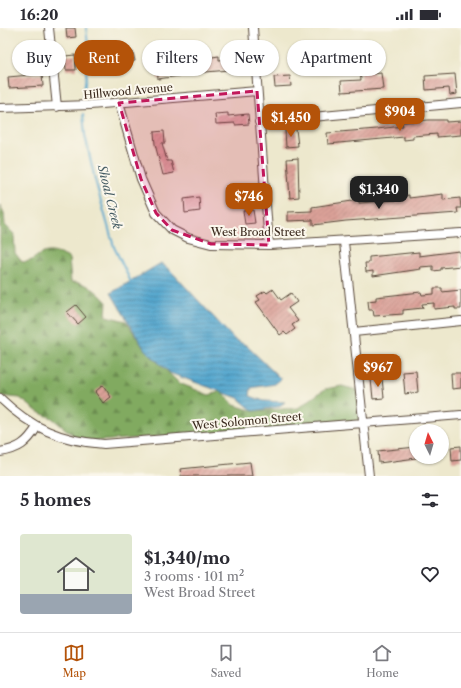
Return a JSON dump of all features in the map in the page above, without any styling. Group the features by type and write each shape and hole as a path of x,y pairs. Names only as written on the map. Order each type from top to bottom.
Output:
{"street":[{"path":"49,28 58,107"},
{"path":"253,28 269,245"},
{"name":"Hillwood Avenue","path":"0,108 58,107 119,103 257,91"},
{"name":"West Broad Street","path":"119,103 141,179 156,213 172,230 188,238 211,244 269,245 344,242 461,233"},
{"path":"259,122 461,103"},
{"path":"344,242 369,476"},
{"path":"354,332 461,321"},
{"name":"West Solomon Street","path":"0,398 23,419 37,427 60,437 81,442 104,444 461,415"},
{"path":"0,452 11,450 29,441 37,427"}],"highlighted area":[{"path":"257,91 269,245 211,244 172,230 156,213 141,179 119,103"}],"green space":[{"path":"0,205 4,213 5,225 14,234 15,253 22,262 26,262 48,252 69,258 71,282 87,285 99,294 107,302 106,316 126,321 145,350 179,383 209,395 222,391 234,405 253,411 298,408 325,389 342,386 360,391 363,423 81,442 52,418 38,412 20,398 0,396"}],"water":[{"path":"161,263 171,271 235,340 246,345 281,379 275,384 251,388 250,396 264,401 285,402 278,407 253,411 238,398 170,373 145,350 111,293"}],"building":[{"path":"66,28 75,28 76,37 67,38"},
{"path":"74,55 74,70 66,70 66,56"},
{"path":"219,56 220,71 212,71 212,57"},
{"path":"455,74 457,94 450,95 449,88 426,90 425,76"},
{"path":"42,76 43,86 9,88 8,77"},
{"path":"158,76 179,76 158,79"},
{"path":"290,76 291,86 275,87 274,77"},
{"path":"361,76 381,76 383,89 342,92 341,81 361,80"},
{"path":"228,113 228,116 248,114 249,124 216,124 215,114"},
{"path":"446,120 446,122 461,121 461,135 437,137 437,134 413,136 413,139 404,140 404,137 328,144 327,133 403,126 402,122"},
{"path":"296,129 298,146 286,147 285,130"},
{"path":"164,131 165,143 162,143 167,161 171,161 174,173 163,175 155,144 154,132"},
{"path":"298,158 299,197 290,198 287,159"},
{"path":"443,194 443,200 460,198 461,208 457,208 458,213 346,221 313,225 313,220 288,221 288,212 312,211 312,207 359,200 359,203 397,200 397,197 409,195 409,198"},
{"path":"199,197 200,211 185,213 184,199"},
{"path":"253,210 255,223 245,224 243,211"},
{"path":"459,251 461,266 441,268 441,270 433,271 433,266 420,267 421,269 373,276 373,271 366,272 365,263 369,263 369,257 419,252 419,256"},
{"path":"434,288 442,288 442,292 461,290 461,309 455,309 455,307 434,309 434,303 422,304 423,308 403,310 403,314 374,316 373,310 369,310 368,301 376,300 376,297 421,292 422,295 434,294"},
{"path":"273,289 281,300 291,293 297,302 288,308 298,321 292,325 295,329 287,335 284,332 280,335 256,302 260,300 257,296 265,291 267,293"},
{"path":"76,305 86,317 78,324 67,312"},
{"path":"416,371 418,392 405,394 403,372"},
{"path":"451,373 461,373 461,388 452,389"},
{"path":"382,378 384,398 373,399 371,379"},
{"path":"103,385 111,397 103,403 95,392"},
{"path":"461,446 461,460 452,461 451,447"},
{"path":"409,448 409,459 379,463 378,451"},
{"path":"250,462 252,476 181,476 180,469"}],"waterway":[{"name":"Shoal Creek","path":"83,98 89,53 86,28"},
{"name":"Shoal Creek","path":"83,114 85,135 95,180 114,247 130,280"}]}
